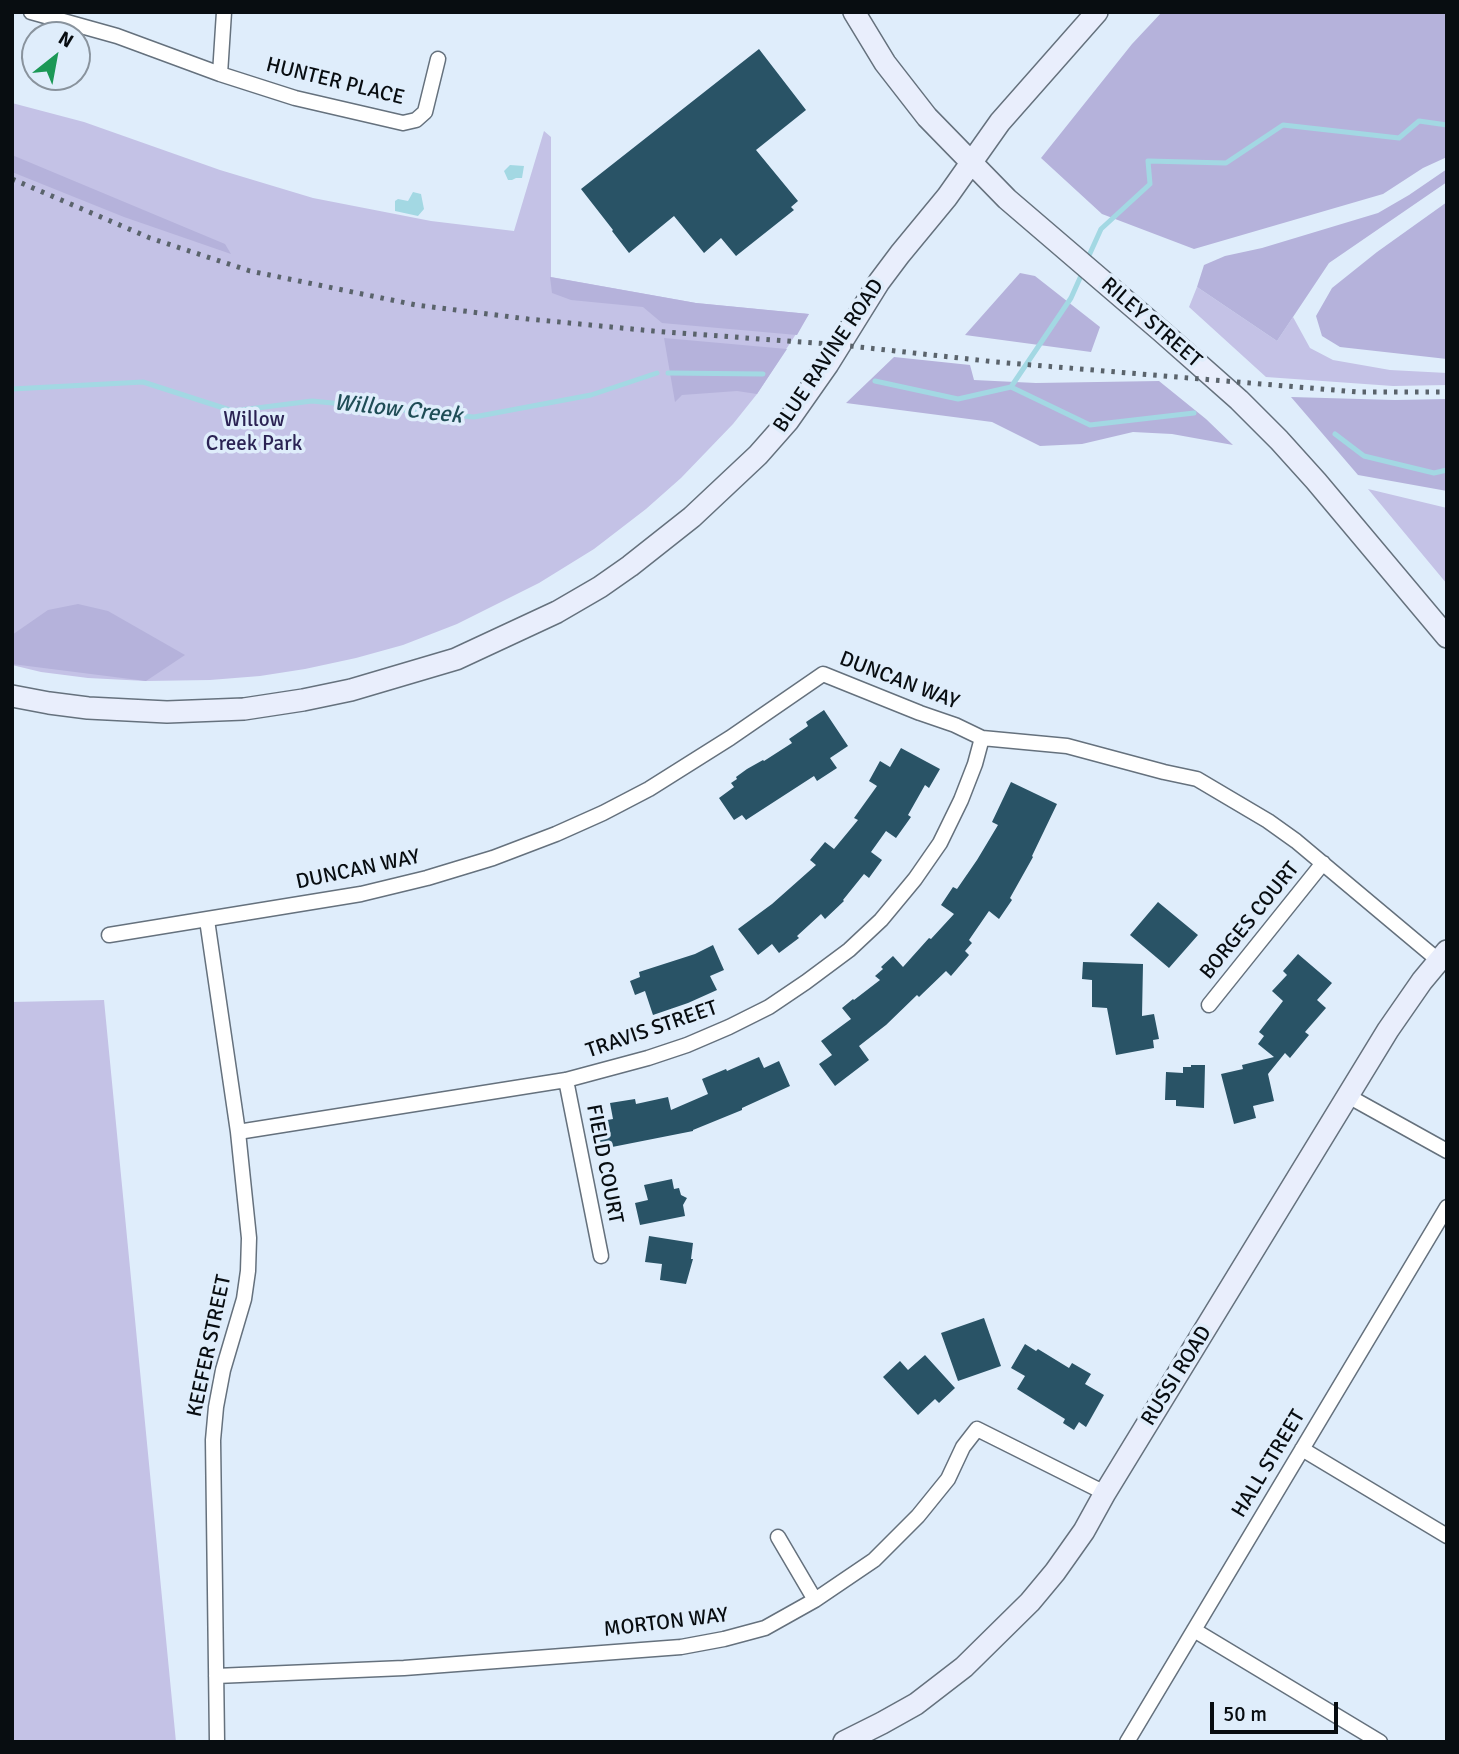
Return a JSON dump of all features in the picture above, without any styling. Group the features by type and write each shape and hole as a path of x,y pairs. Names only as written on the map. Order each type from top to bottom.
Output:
{"main road":[{"name":"RILEY STREET","path":"854,12 885,62 927,117 1007,199 1161,331 1279,440 1447,637"},
{"name":"BLUE RAVINE ROAD","path":"12,696 49,703 167,712 244,709 303,700 351,690 456,659 557,612 600,587 701,509 758,455 788,421 900,254 947,197 1000,122 1097,12"},
{"name":"RUSSI ROAD","path":"844,1742 916,1704 964,1667 1030,1602 1055,1572 1084,1531 1388,1030 1442,956"}],"street":[{"name":"HUNTER PLACE","path":"31,12 117,36 295,98 403,123 416,120 425,112 438,60"},
{"path":"220,74 224,12"},
{"name":"DUNCAN WAY","path":"207,920 361,894 427,878 493,859 556,834 603,813 693,763 824,674 982,737 1067,746 1197,779 1268,821 1442,956"},
{"name":"TRAVIS STREET","path":"238,1132 566,1080 687,1045 769,1007 849,950 881,920 915,879 940,843 961,800 982,737"},
{"name":"BORGES COURT","path":"1209,1005 1323,863"},
{"path":"110,935 207,920"},
{"name":"KEEFER STREET","path":"207,920 238,1132 249,1238 244,1299 221,1382 213,1440 218,1742"},
{"name":"FIELD COURT","path":"566,1080 601,1256"},
{"path":"1348,1096 1447,1151"},
{"name":"HALL STREET","path":"1127,1742 1447,1207"},
{"name":"MORTON WAY","path":"216,1676 404,1668 681,1647 765,1628 815,1600 874,1560 918,1516 948,1479 963,1447 977,1429 1105,1493"},
{"path":"1302,1449 1447,1536"},
{"path":"778,1538 815,1600"},
{"path":"1194,1630 1380,1742"}],"green space":[{"name":"Willow Creek Park","path":"12,103 84,122 220,170 313,198 431,221 514,231 544,131 551,137 551,277 696,303 809,314 757,394 733,424 681,478 646,509 594,549 539,583 457,624 403,645 356,658 260,676 146,681 88,678 12,665"},
{"path":"1197,287 1277,341 1293,317 1310,348 1333,360 1390,370 1447,373 1447,385 1393,386 1266,377 1189,307"},
{"path":"1368,489 1447,508 1447,584"},
{"path":"104,1000 176,1742 12,1742 12,1002"}],"shaded area":[{"path":"1162,12 1447,12 1447,157 1423,168 1383,194 1194,249 1102,214 1041,158 1132,44"},
{"path":"12,155 225,244 231,254 124,217 12,172"},
{"path":"510,165 524,166 522,178 508,180 504,171"},
{"path":"1447,169 1447,182 1329,263 1277,341 1197,287 1204,265 1225,256 1262,248 1378,213"},
{"path":"413,192 421,194 424,209 418,216 395,211 395,201 408,201"},
{"path":"1447,202 1447,359 1340,347 1322,336 1316,316 1332,288"},
{"path":"1020,273 1035,276 1100,327 1091,352 965,335"},
{"path":"550,277 696,303 809,314 797,335 662,323 643,307 571,300 552,293"},
{"path":"664,338 787,349 757,394 737,391 682,395 675,402"},
{"path":"894,357 970,365 974,380 1036,383 1159,381 1233,445 1172,434 1133,432 1082,444 1040,446 992,422 846,403"},
{"path":"1291,397 1447,399 1447,491 1358,475"},
{"path":"78,604 108,611 185,655 146,681 12,664 12,635 48,610"}],"building":[{"path":"759,49 806,110 756,150 798,201 791,207 794,210 736,256 721,238 704,253 674,216 629,253 581,189"},
{"path":"824,710 848,746 830,758 837,768 817,781 814,776 746,820 742,815 734,820 719,798 734,787 731,783 747,769 792,743 789,739 808,726 806,722"},
{"path":"901,748 940,769 929,788 925,785 908,815 911,817 896,838 886,831 871,852 882,860 869,878 864,874 844,901 825,919 821,914 797,936 799,938 779,953 772,944 758,955 738,929 772,904 816,865 810,860 825,842 834,849 858,820 854,818 877,786 869,781 880,761 890,767"},
{"path":"1011,782 1057,804 1033,857 1010,898 1012,900 999,919 989,911 969,940 972,943 965,951 969,955 951,976 946,971 859,1046 869,1060 835,1086 819,1064 832,1055 821,1041 851,1019 842,1008 880,980 875,976 883,969 881,967 893,956 903,967 954,914 941,905 953,887 957,889 998,825 992,822"},
{"path":"1158,902 1198,935 1169,968 1130,935"},
{"path":"713,945 724,970 710,976 717,990 653,1015 645,991 635,995 630,981 640,977 639,972 695,954"},
{"path":"1298,954 1332,983 1317,1000 1326,1008 1305,1032 1309,1035 1290,1058 1285,1053 1268,1074 1274,1101 1253,1106 1256,1118 1234,1124 1221,1074 1243,1069 1242,1065 1274,1057 1258,1044 1264,1036 1259,1032 1283,1001 1272,991 1287,975 1283,971"},
{"path":"1083,962 1143,964 1142,1016 1154,1014 1159,1039 1153,1040 1154,1048 1116,1055 1107,1008 1092,1007 1092,980 1082,979"},
{"path":"759,1057 764,1068 779,1061 790,1086 693,1131 602,1149 596,1122 613,1119 610,1103 635,1099 636,1104 668,1097 671,1110 708,1094 702,1079"},
{"path":"1205,1065 1204,1108 1176,1106 1176,1100 1165,1100 1166,1072 1183,1073 1183,1067"},
{"path":"672,1179 674,1189 679,1188 681,1195 687,1198 683,1205 685,1216 640,1225 635,1203 648,1200 644,1185"},
{"path":"649,1236 693,1243 693,1259 686,1284 660,1280 662,1264 645,1262"},
{"path":"984,1318 1001,1366 958,1381 941,1333"},
{"path":"1025,1344 1069,1368 1072,1363 1091,1374 1085,1384 1104,1395 1086,1427 1079,1422 1074,1430 1063,1423 1065,1419 1017,1389 1025,1376 1011,1368"},
{"path":"925,1355 955,1388 939,1403 935,1399 918,1415 883,1377 900,1361 908,1370"}],"waterway":[{"path":"1087,260 1101,229 1150,184 1148,161 1226,163 1283,125 1399,138 1419,121 1447,125"},
{"path":"1011,387 1071,298 1084,269"},
{"name":"Willow Creek","path":"12,389 143,382 233,411 312,401 474,417 591,395 657,373"},
{"name":"Willow Creek","path":"668,373 763,374"},
{"name":"Willow Creek","path":"875,381 958,399 1011,387 1090,425 1194,413"},
{"name":"Willow Creek","path":"1335,434 1364,456 1434,473 1447,470"}],"railway":[{"path":"12,179 150,238 250,271 416,305 528,319 841,345 996,362 1358,392 1447,392"}]}
